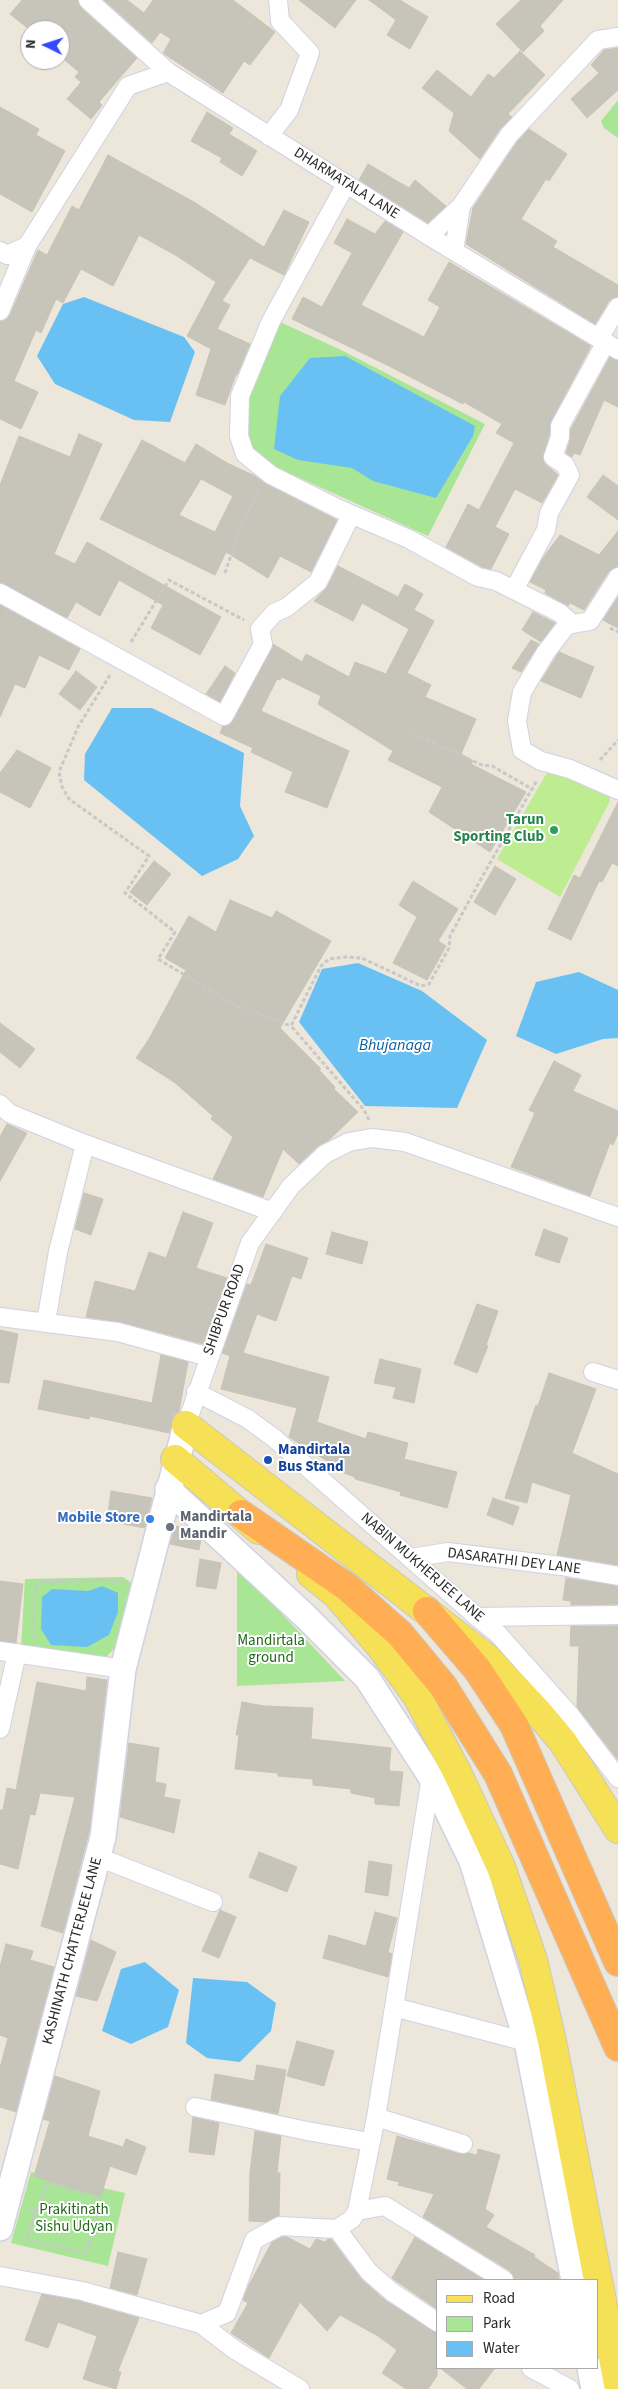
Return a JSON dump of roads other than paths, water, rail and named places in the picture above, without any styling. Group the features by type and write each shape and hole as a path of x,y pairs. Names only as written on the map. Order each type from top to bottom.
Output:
{"highway":[{"path":"241,1514 348,1587 390,1640 443,1686 498,1774 618,2047"},
{"path":"427,1611 477,1669 514,1725 618,1962"}],"main road":[{"path":"186,1425 487,1658 537,1711 563,1742 618,1829"},
{"path":"175,1459 241,1514"},
{"path":"390,1640 458,1774 501,1867 533,1960 552,2041 598,2279"},
{"path":"598,2280 618,2384"}],"street":[{"name":"DHARMATALA LANE","path":"88,0 168,72 428,236 608,344"},
{"path":"269,136 289,110 310,53 280,21 278,0"},
{"path":"428,236 460,206 515,128 598,40 618,37"},
{"path":"0,311 27,246 128,86 168,72"},
{"path":"346,184 271,321 240,396 239,436 244,454 267,472 351,515 409,540 478,577 496,581 560,613 573,624"},
{"path":"454,251 460,206"},
{"path":"0,251 7,254 27,246"},
{"path":"514,590 546,530 549,513 570,475 565,465 553,457 560,438 560,426 608,344 618,307"},
{"path":"0,593 224,716 263,644 260,628 274,613 287,608 318,582 351,515"},
{"path":"618,577 590,621 567,625 546,652 522,692 517,721 522,750 541,761 586,775 618,790"},
{"path":"0,1104 10,1113 85,1144 273,1212"},
{"name":"SHIBPUR ROAD","path":"123,1669 175,1459 196,1392 250,1243 291,1186 325,1154 349,1142 372,1138 405,1142 618,1216"},
{"path":"46,1322 58,1252 85,1144"},
{"path":"0,1317 118,1332 209,1357"},
{"path":"593,1372 618,1380"},
{"name":"NABIN MUKHERJEE LANE","path":"196,1392 248,1419 274,1438 498,1634 570,1715 618,1778"},
{"path":"168,1489 305,1616 367,1678 431,1777 472,1861 527,2042 574,2279"},
{"name":"DASARATHI DEY LANE","path":"410,1558 448,1552 561,1566 618,1576"},
{"path":"477,1617 618,1615"},
{"path":"0,1729 17,1653 123,1669"},
{"name":"KASHINATH CHATTERJEE LANE","path":"0,2228 103,1837 123,1669"},
{"path":"201,2324 227,2313 254,2240 280,2226 337,2229 352,2219 357,2211 376,2118 431,1777"},
{"path":"98,1857 213,1902"},
{"path":"394,2007 527,2042"},
{"path":"195,2106 307,2131 370,2142"},
{"path":"376,2118 464,2144"},
{"path":"357,2211 385,2206 501,2279"},
{"path":"337,2229 369,2272 392,2292 436,2321"},
{"path":"0,2276 82,2291 201,2324 235,2350 300,2389"},
{"path":"533,2369 570,2389"},
{"path":"590,2369 594,2389"}],"water":[{"path":"84,297 184,337 195,352 170,422 134,420 55,384 37,356 63,304"},
{"path":"345,356 475,426 473,436 436,498 373,481 352,468 298,460 274,449 280,396 310,358"},
{"path":"112,708 152,708 244,753 240,806 254,836 238,859 202,876 84,780 85,754"},
{"name":"Bhujanaga","path":"358,963 422,991 487,1040 457,1108 365,1106 299,1022 322,969"},
{"path":"579,972 618,990 618,1038 603,1039 556,1054 516,1036 536,982"},
{"path":"102,1586 118,1593 118,1612 109,1635 87,1647 51,1645 41,1629 42,1597 52,1589 88,1591"},
{"path":"145,1962 179,1990 168,2027 131,2044 102,2031 121,1969"},
{"path":"193,1978 247,1982 276,2003 271,2031 240,2062 207,2058 186,2043"}],"place":[{"name":"Tarun Sporting Club","path":"554,830"},
{"name":"Mandirtala Bus Stand","path":"268,1460"},
{"name":"Mobile Store","path":"150,1519"},
{"name":"Mandirtala Mandir","path":"170,1527"}],"park label":[{"name":"Mandirtala ground","path":"271,1650"},
{"name":"Prakitinath Sishu Udyan","path":"74,2220"}]}
